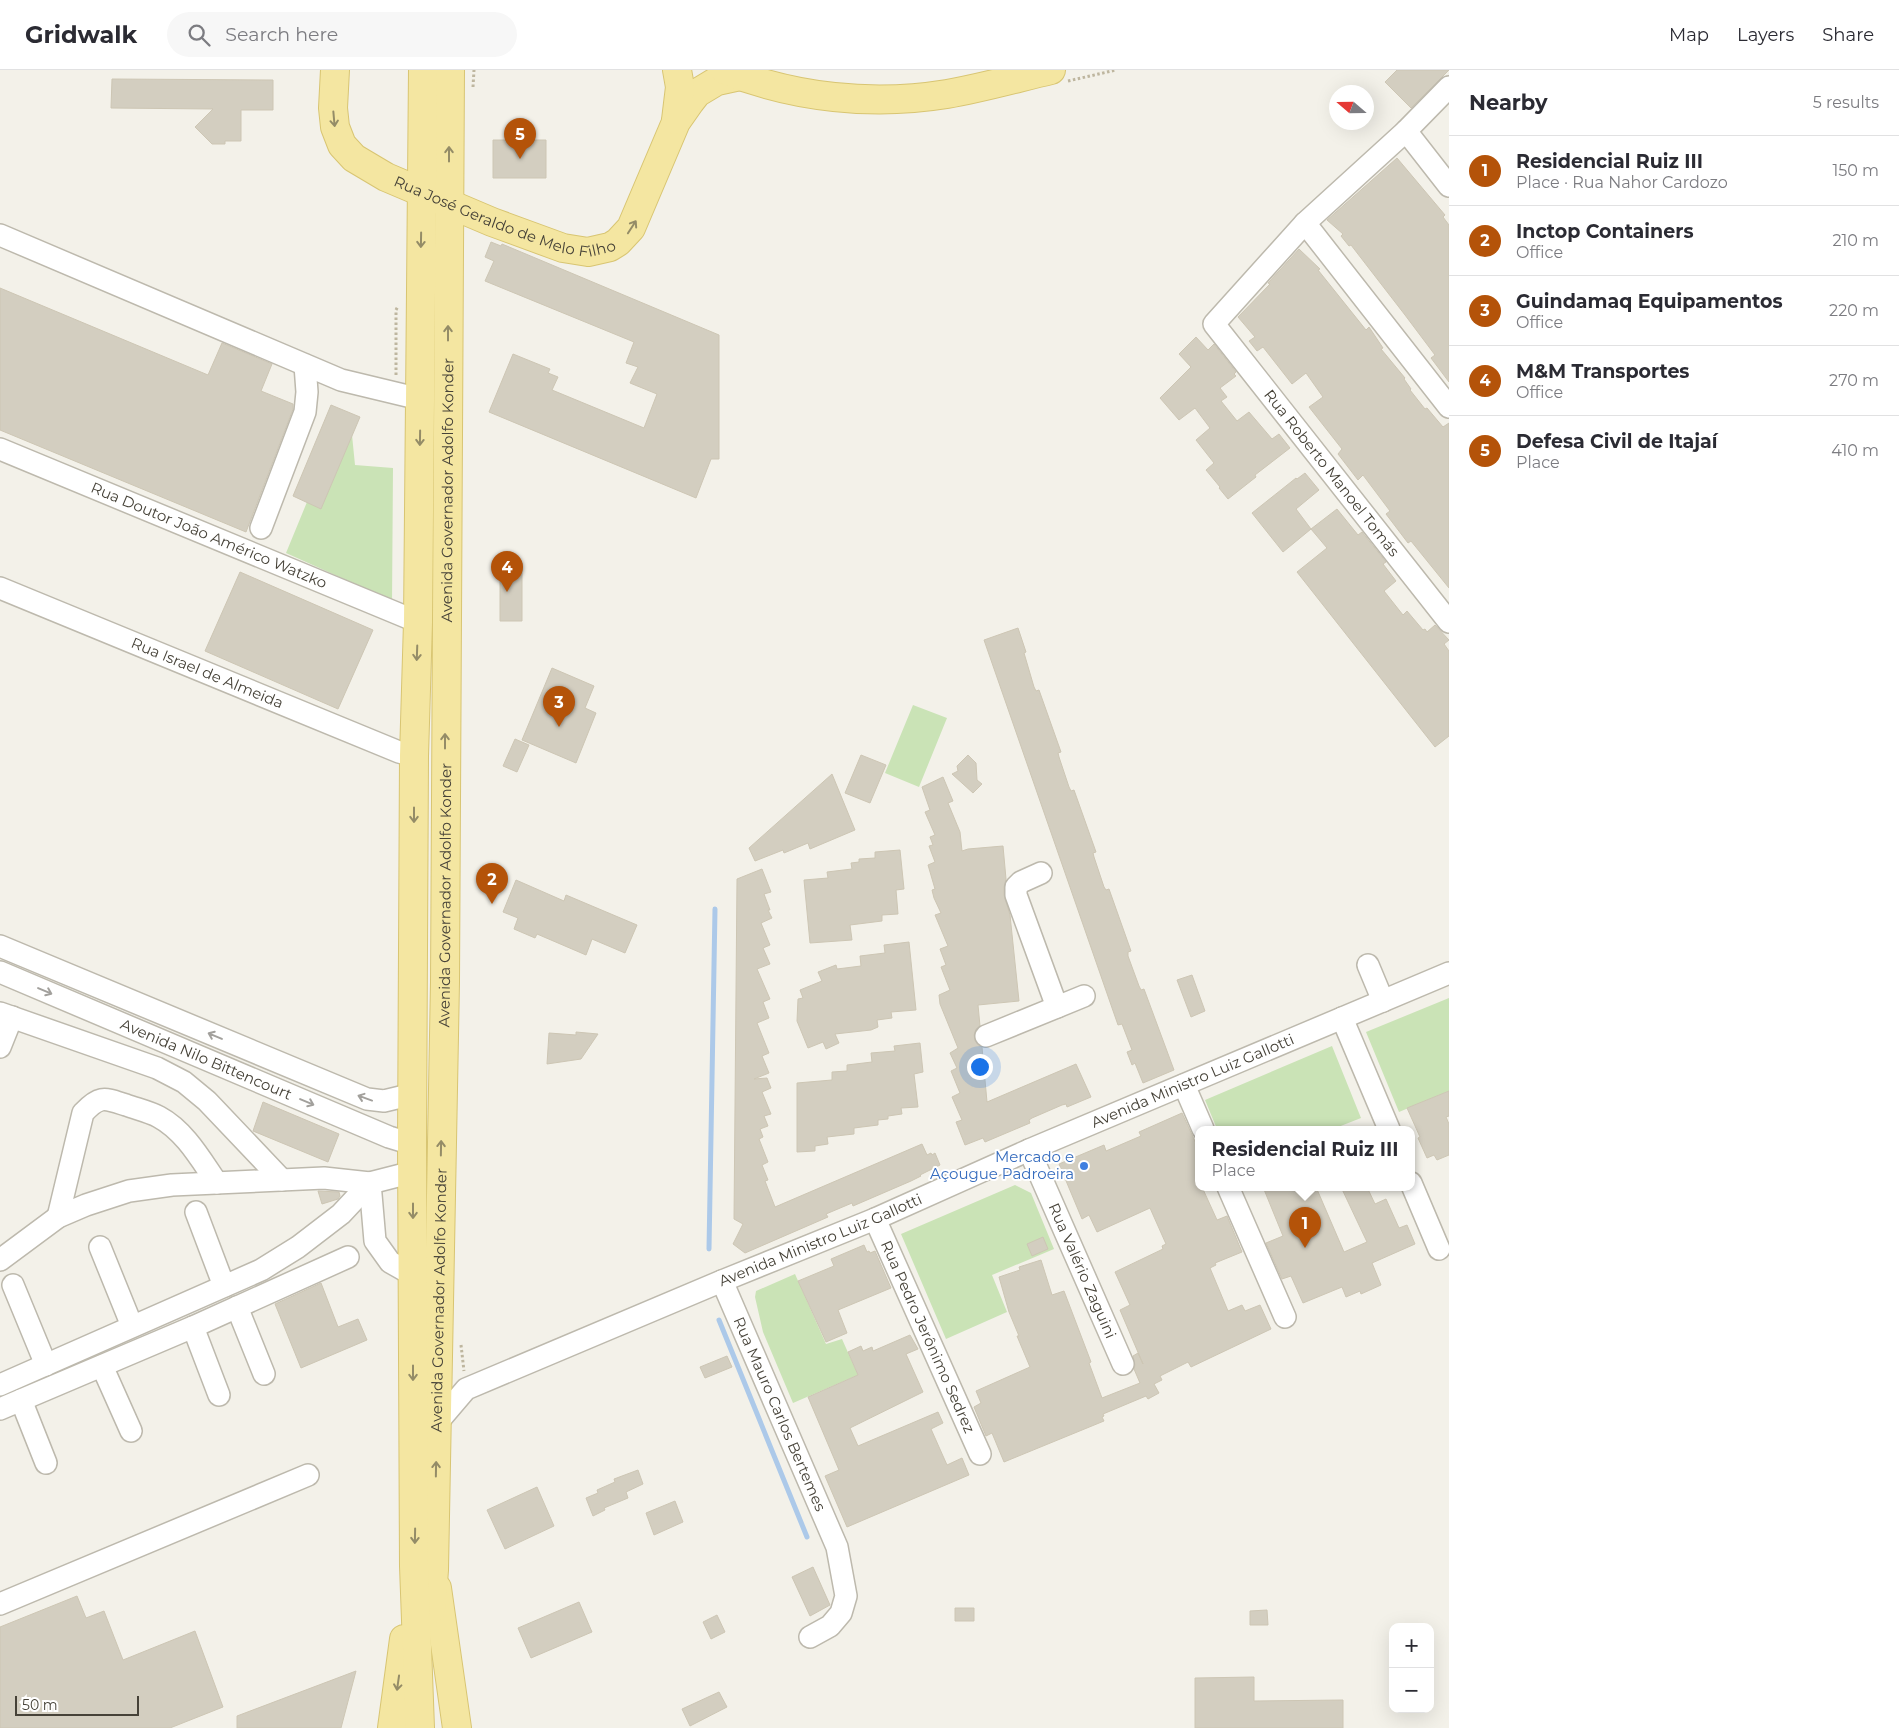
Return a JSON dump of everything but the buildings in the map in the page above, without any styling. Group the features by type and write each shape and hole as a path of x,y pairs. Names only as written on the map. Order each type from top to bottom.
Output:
{"main road":[{"name":"Rua José Geraldo de Melo Filho","path":"335,70 335,127 342,145 354,158 372,170 492,222 562,248 594,252 610,247 626,236 636,220 676,122 690,102 707,86 723,80 732,73"},
{"name":"Avenida Governador Adolfo Konder","path":"420,1723 424,1568 413,1276 412,1094 414,756 418,622 423,70"},
{"name":"Avenida Governador Adolfo Konder","path":"424,1568 437,1423 438,1372 445,962 450,70"},
{"name":"Rua José Geraldo de Melo Filho","path":"676,122 680,87 677,70"},
{"path":"732,73 809,94 876,100 947,94 990,77 1051,70"},
{"path":"448,252 468,230 492,222"},
{"path":"392,1728 424,1568"},
{"path":"424,1568 457,1728"}],"street":[{"path":"1449,87 1406,131 1305,223 1449,407"},
{"path":"1406,131 1449,186"},
{"name":"Rua Roberto Manoel Tomás","path":"1305,223 1214,324 1449,622"},
{"path":"0,235 340,380 420,399"},
{"path":"261,528 305,412 307,392 305,365"},
{"name":"Rua Doutor João Américo Watzko","path":"0,450 418,622"},
{"name":"Rua Israel de Almeida","path":"0,588 399,752 414,756"},
{"path":"1041,872 1016,887 1016,895 1057,1007"},
{"name":"Avenida Nilo Bittencourt","path":"0,946 367,1099 384,1101 412,1094"},
{"path":"1368,965 1383,1001"},
{"name":"Avenida Nilo Bittencourt","path":"0,972 389,1137 412,1144"},
{"name":"Avenida Ministro Luiz Gallotti","path":"437,1423 466,1389 875,1219 1029,1150 1449,973"},
{"path":"986,1036 1084,996"},
{"path":"0,1047 6,1015 157,1068 184,1082 207,1101 282,1180"},
{"path":"1342,1018 1388,1126"},
{"path":"1184,1085 1202,1126"},
{"path":"58,1217 83,1114 94,1101 107,1099 159,1116 187,1140 217,1183"},
{"name":"Rua Valério Zaguini","path":"1029,1150 1123,1364"},
{"path":"0,1260 58,1217 86,1205 129,1191 172,1185 324,1178 370,1183 412,1172"},
{"path":"1,1381 46,1365 262,1270 298,1247 341,1214 370,1183"},
{"path":"370,1183 375,1241 390,1262 413,1276"},
{"path":"1230,1191 1285,1318"},
{"path":"1414,1191 1439,1250"},
{"path":"196,1212 224,1286"},
{"name":"Rua Pedro Jerônimo Sedrez","path":"875,1219 980,1454"},
{"path":"100,1247 132,1326"},
{"path":"0,1409 193,1327 348,1257"},
{"path":"262,1270 270,1292"},
{"name":"Rua Mauro Carlos Bertemes","path":"722,1281 837,1547 846,1596 841,1612 830,1626 810,1637"},
{"path":"13,1285 46,1365"},
{"path":"237,1307 264,1374"},
{"path":"193,1327 219,1395"},
{"path":"102,1366 131,1431"},
{"path":"438,1372 466,1389"},
{"path":"21,1400 46,1464"},
{"path":"0,1604 308,1475"}],"green space":[{"path":"352,435 355,465 393,468 392,604 355,584 286,553 307,502 321,508"},
{"path":"913,705 947,718 919,787 885,773"},
{"path":"1449,998 1449,1091 1399,1112 1366,1032"},
{"path":"1332,1046 1361,1118 1341,1126 1216,1126 1205,1100"},
{"path":"1015,1185 1031,1193 1054,1249 992,1275 1007,1312 946,1339 901,1234"},
{"path":"795,1274 826,1344 842,1339 858,1375 793,1403 763,1332 755,1297 756,1291"}],"waterway":[{"path":"709,1249 715,909"},
{"path":"719,1320 807,1537"}],"place":[{"name":"Defesa Civil de Itajaí","path":"520,159"},
{"name":"M&M Transportes","path":"507,592"},
{"name":"Guindamaq Equipamentos","path":"559,727"},
{"name":"Inctop Containers","path":"492,904"},
{"name":"Mercado e Açougue Padroeira","path":"1084,1166"},
{"name":"Residencial Ruiz III","path":"1305,1248"}]}
